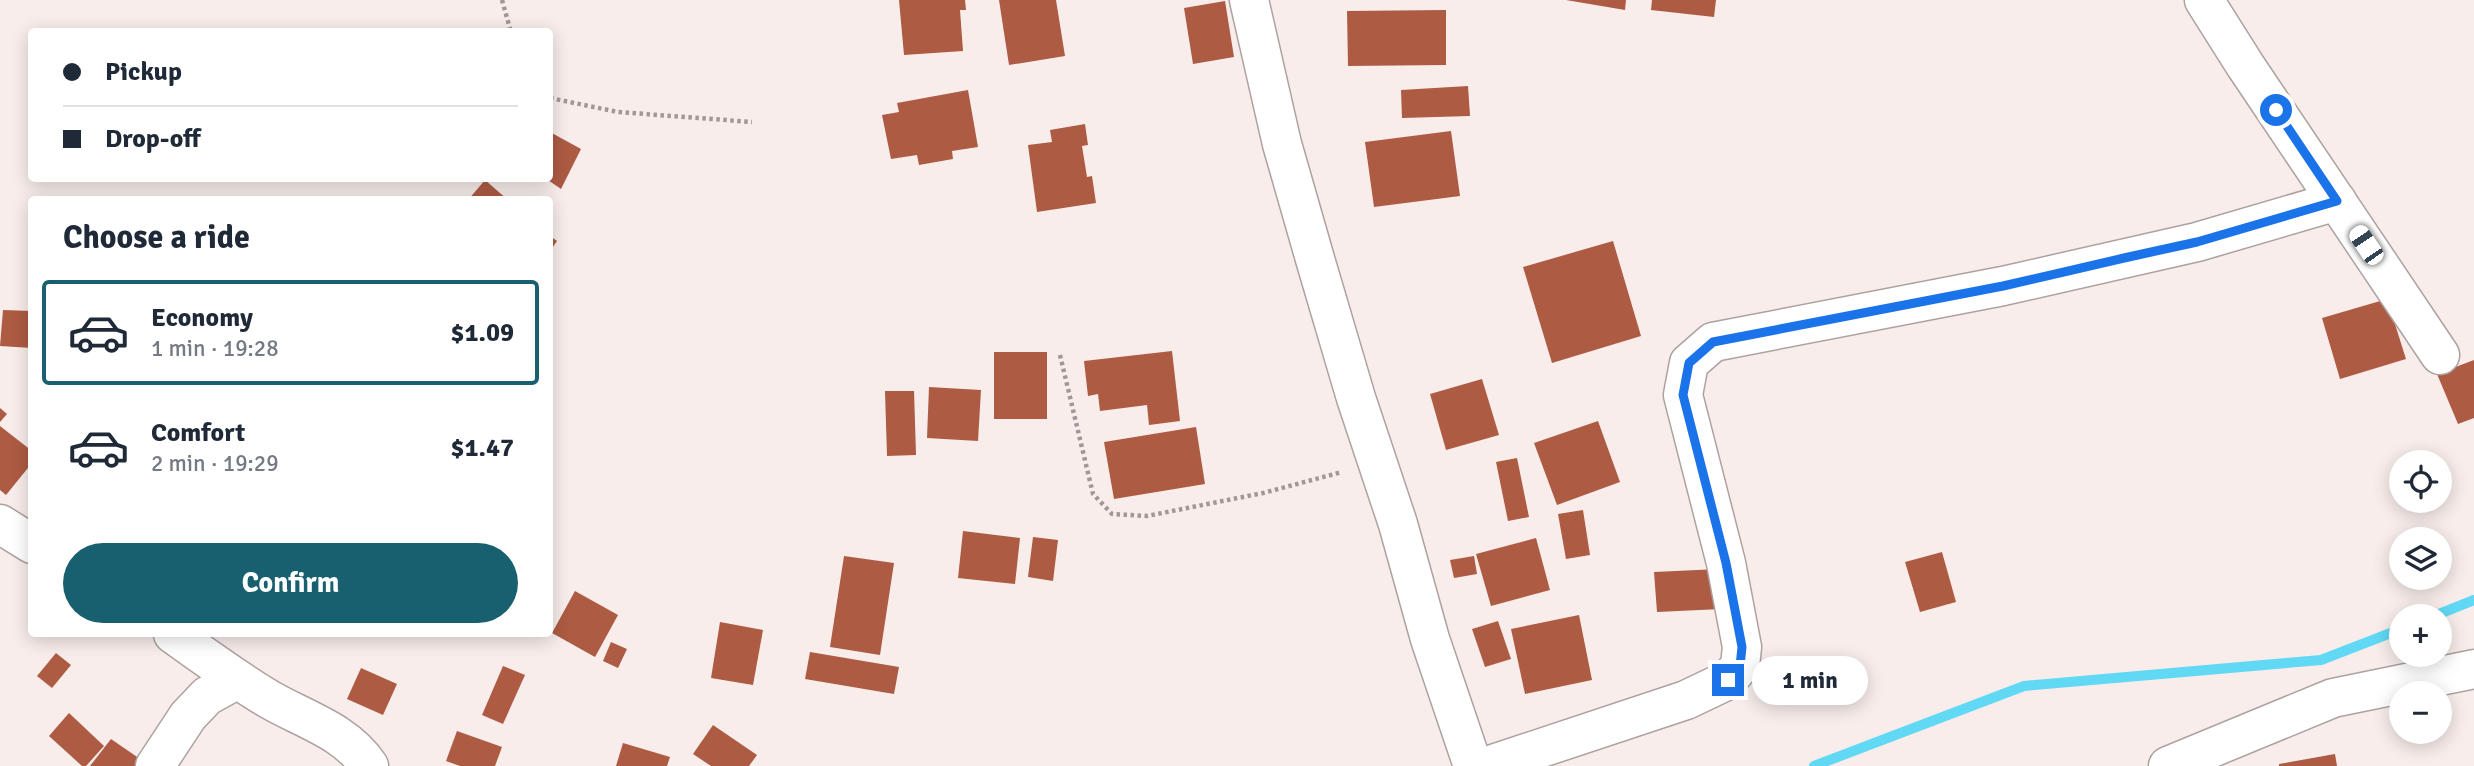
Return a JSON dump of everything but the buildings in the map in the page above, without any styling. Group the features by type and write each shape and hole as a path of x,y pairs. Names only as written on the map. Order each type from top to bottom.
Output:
{"street":[{"path":"1249,0 1282,144 1398,524 1430,639 1474,766"},
{"path":"2204,0 2440,355"},
{"path":"1487,766 1686,700 1728,680 1740,666 1742,647 1726,563 1683,395 1689,363 1713,342 2003,286 2197,242 2337,201"},
{"path":"0,524 28,542"},
{"path":"177,637 236,680 280,706 340,735 369,766"},
{"path":"2168,766 2269,722 2333,698 2474,669"},
{"path":"155,766 188,716 207,696 236,680"}],"path":[{"path":"502,0 510,28"},
{"path":"553,98 618,112 752,122"},
{"path":"1059,355 1093,494 1112,514 1147,516 1187,509 1317,480 1377,462"}],"waterway":[{"path":"2452,609 2474,600"},
{"path":"1814,766 2024,686 2321,660 2389,634"}],"route":[{"path":"1728,680 1740,666 1742,647 1726,563 1683,395 1689,363 1713,342 2003,286 2197,242 2337,201 2276,110"}]}
